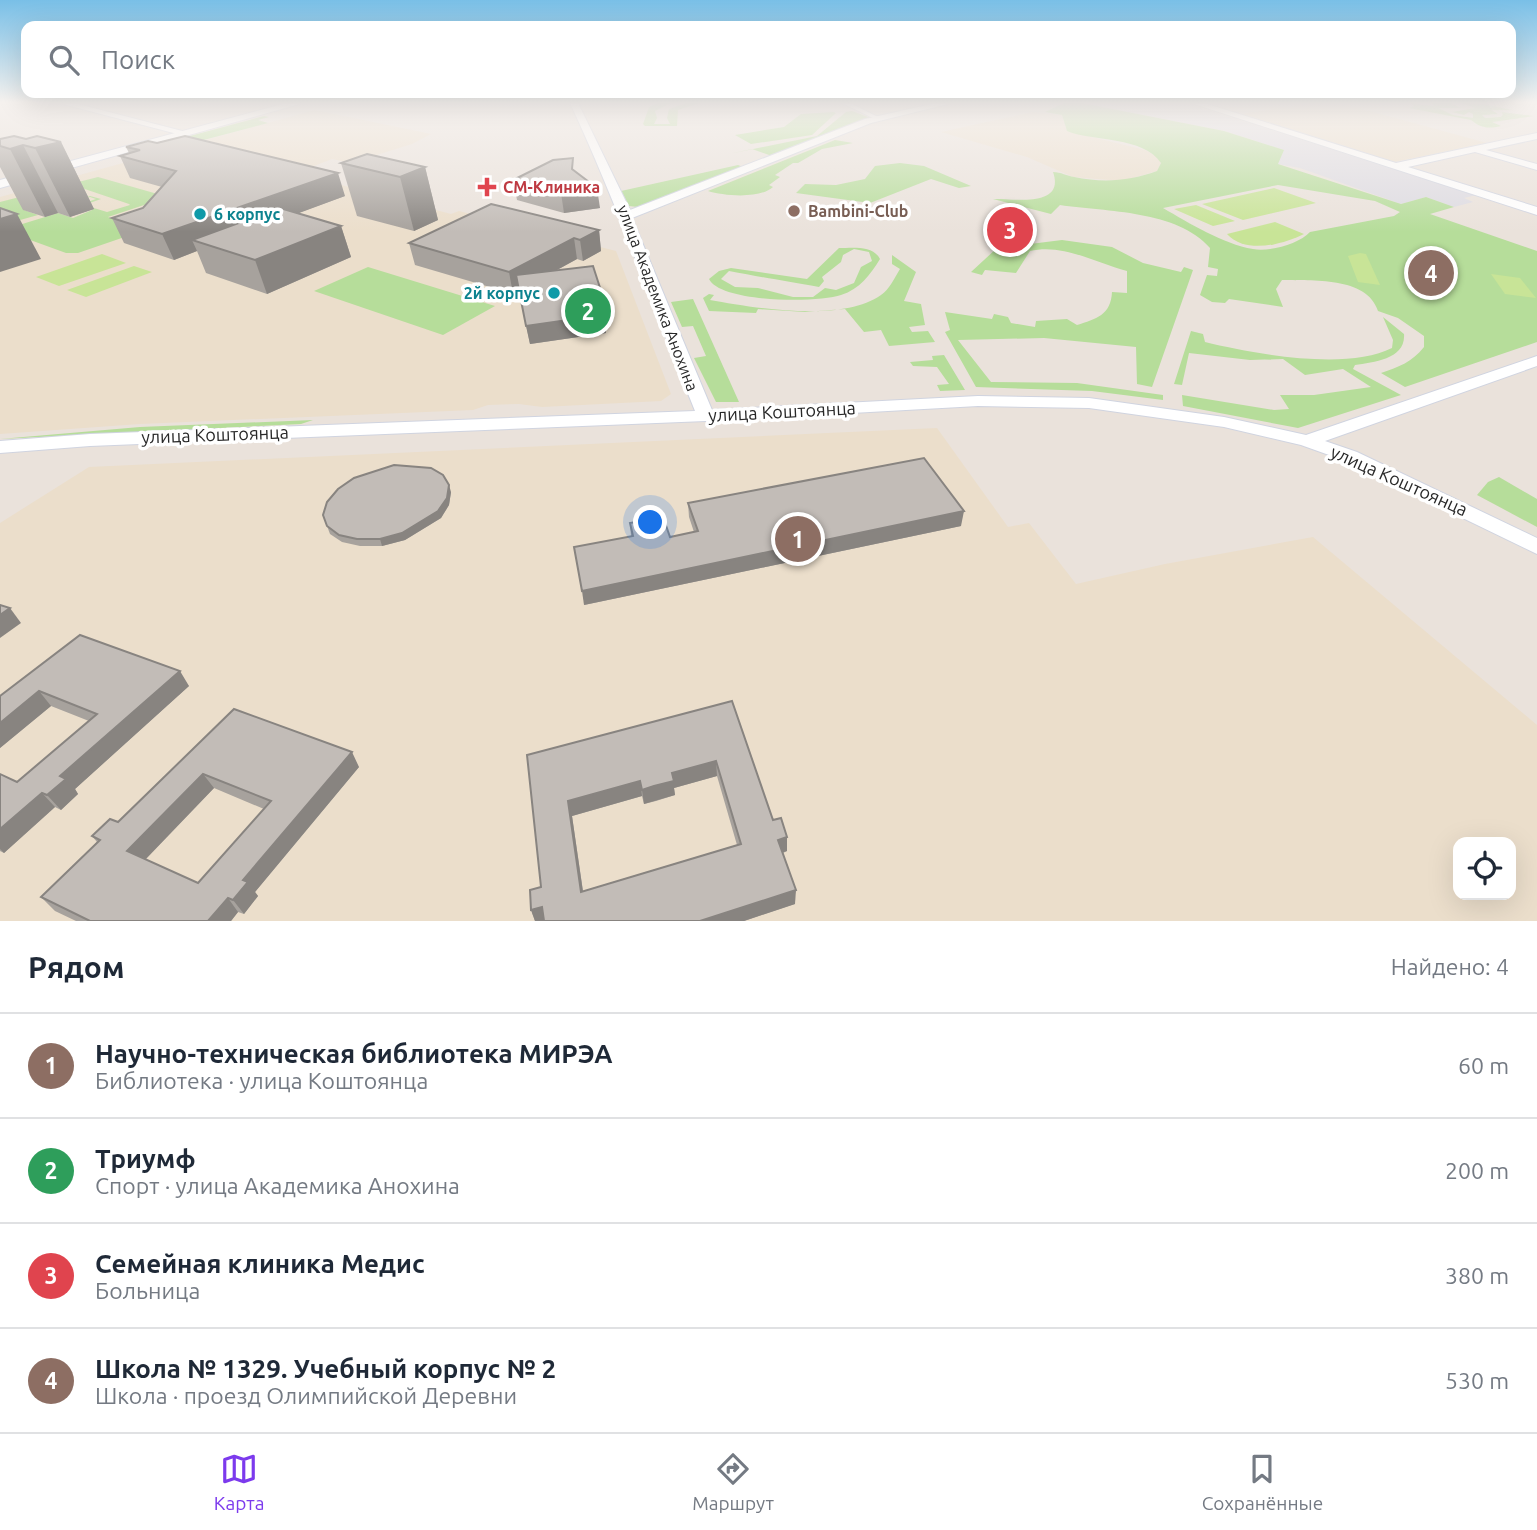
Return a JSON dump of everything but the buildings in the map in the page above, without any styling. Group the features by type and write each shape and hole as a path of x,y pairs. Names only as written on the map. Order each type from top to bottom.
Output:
{"main road":[{"path":"0,184 138,146"}],"street":[{"name":"улица Академика Анохина","path":"594,146 626,216 643,266 706,416"},
{"path":"626,216 805,146"},
{"path":"1331,146 1537,211"},
{"path":"1395,166 1493,146"},
{"path":"1475,150 1537,167"},
{"path":"1519,205 1537,201"},
{"path":"1307,441 1537,361"},
{"name":"улица Коштоянца","path":"0,447 116,439 706,416 978,401 1048,401 1199,418 1307,441 1350,456 1537,547"}],"shaded area":[{"path":"185,146 406,146 351,163 332,159 296,173 451,214 459,211 616,251 671,394 661,401 542,407 519,404 488,405 473,410 140,424 0,434 0,197"},
{"path":"989,146 1128,146 1145,150 1156,156 1161,163 1157,171 1122,181 1073,177 1027,157"},
{"path":"1272,146 1321,146 1476,195 1464,198 1473,202 1454,207 1426,197 1401,204 1300,168 1278,164 1284,150"},
{"path":"1343,146 1472,146 1394,162"},
{"path":"937,428 1008,527 1029,523 1076,584 1165,564 1313,537 1537,725 1537,921 0,921 0,523 89,467"}],"green space":[{"path":"798,146 772,156 753,149"},
{"path":"820,146 838,146 822,149 798,163 793,163 775,175 780,177 769,185 773,187 767,191 742,195 708,191"},
{"path":"1136,146 1271,146 1284,150 1278,164 1401,204 1426,197 1454,207 1430,214 1537,251 1537,342 1405,387 1381,373 1415,357 1424,347 1424,336 1398,318 1378,311 1372,300 1350,286 1322,281 1282,280 1276,289 1283,307 1229,299 1225,303 1212,302 1200,295 1207,275 1217,276 1218,269 1208,267 1210,248 1179,226 1140,215 1060,205 1051,214 993,199 1023,200 1044,197 1052,192 1055,184 1053,172 1085,179 1116,180 1157,171 1161,163","holes":["1278,185 1375,201 1400,212 1394,216 1310,232 1291,243 1260,250 1218,238 1163,208"]},
{"path":"900,163 924,166 971,186 959,188 931,179 870,203 796,193 805,184 836,185 865,179 875,166"},
{"path":"738,165 743,167 638,207 629,206 621,191"},
{"path":"98,177 168,197 108,217 145,230 78,253 66,253 0,229 0,202 70,184","holes":["70,184 129,204 107,212 84,205 101,199 90,196 61,205","90,197 96,199 79,205 92,210 73,218 58,213 19,225 13,222 38,215 24,210 60,206"]},
{"path":"1274,188 1316,203 1243,220 1202,204"},
{"path":"1196,205 1235,221 1213,226 1174,209"},
{"path":"1275,222 1304,234 1275,244 1253,246 1227,234"},
{"path":"1062,240 1112,247 1143,263 1181,272 1184,267 1193,270 1152,387 1137,384 1136,347 1044,338 958,340 991,382 1077,383 1163,395 1163,400 1092,391 976,387 945,332 950,330 945,312 992,319 994,314 1008,317 1011,323 1035,327 1036,321 1067,319 1077,325 1101,315 1109,306 1112,292 1127,293 1127,271 1055,250 1030,251 1016,273 985,270 982,275 971,272 997,248"},
{"path":"839,248 868,249 880,259 859,285 829,298 792,300 750,297 717,287 709,279 719,271 731,268 807,279","holes":["854,249 869,252 872,261 861,267 854,283 836,290 825,288 813,297 793,297 758,288 735,287 721,279 729,271 819,287 824,281 822,277 841,262 843,255"]},
{"path":"102,254 126,263 59,286 36,277"},
{"path":"1366,254 1380,285 1358,282 1348,256"},
{"path":"892,255 916,272 904,301 921,304 925,325 909,327 912,332 928,331 935,342 889,346 881,330 864,332 845,309 829,310 864,304 884,293 900,269 892,264"},
{"path":"134,266 152,272 86,297 67,290"},
{"path":"368,267 495,306 443,335 314,291"},
{"path":"1491,274 1520,278 1536,298 1505,294"},
{"path":"709,294 714,295 710,300 729,303 818,311 709,311 703,298"},
{"path":"693,299 739,402 716,402 694,358 706,356 693,326 682,327 671,302"},
{"path":"1383,317 1404,334 1400,349 1387,358 1355,365 1353,369 1401,395 1298,428 1183,406 1182,395 1274,410 1289,409 1280,395 1314,395 1371,387 1343,369 1305,375 1283,359 1250,360 1189,353 1182,385 1174,384 1191,331 1203,334 1205,342 1249,351 1300,358 1351,358 1373,355 1392,348 1393,340"},
{"path":"944,355 965,390 940,391 937,385 949,384 937,367 913,366 910,362 933,360 932,356"},
{"path":"313,420 301,424 0,439 140,427"},
{"path":"1499,477 1537,499 1537,527 1477,495 1488,482"}],"place":[{"name":"СМ-Клиника","path":"487,187"},
{"name":"Bambini-Club","path":"794,211"},
{"name":"6 корпус","path":"200,214"},
{"name":"Семейная клиника Медис","path":"1010,230"},
{"name":"Школа № 1329. Учебный корпус № 2","path":"1431,273"},
{"name":"2й корпус","path":"554,293"},
{"name":"Триумф","path":"588,311"},
{"name":"Научно-техническая библиотека МИРЭА","path":"798,539"}]}
